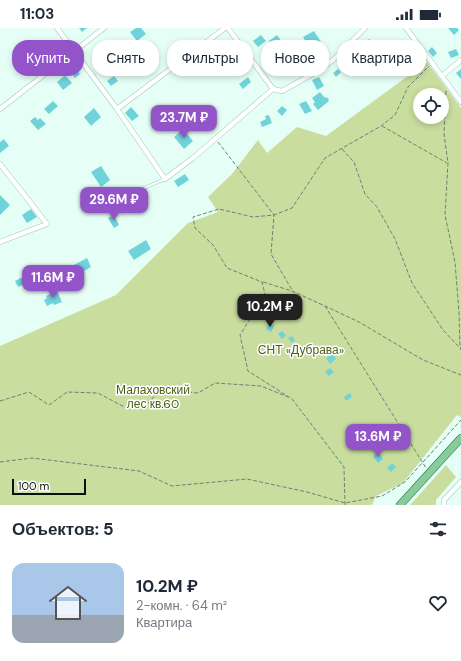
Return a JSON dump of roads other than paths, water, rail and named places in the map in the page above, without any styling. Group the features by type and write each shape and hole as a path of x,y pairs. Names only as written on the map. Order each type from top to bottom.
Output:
{"main road":[{"path":"400,505 461,438"}],"street":[{"path":"57,28 66,40"},
{"path":"84,43 104,28"},
{"path":"117,109 225,28"},
{"path":"228,28 273,89 282,91 318,71 333,60 365,28"},
{"path":"406,28 461,102"},
{"path":"442,76 461,60"},
{"path":"84,64 117,109 165,179 193,158 273,89"},
{"path":"0,109 42,76"},
{"path":"0,164 47,224 0,242"},
{"path":"444,505 444,500 461,482"}],"lane":[{"path":"100,207 165,179"}],"park label":[{"name":"СНТ «Дубрава»","path":"301,350"},
{"name":"Малаховский лес кв.60","path":"153,397"}]}
